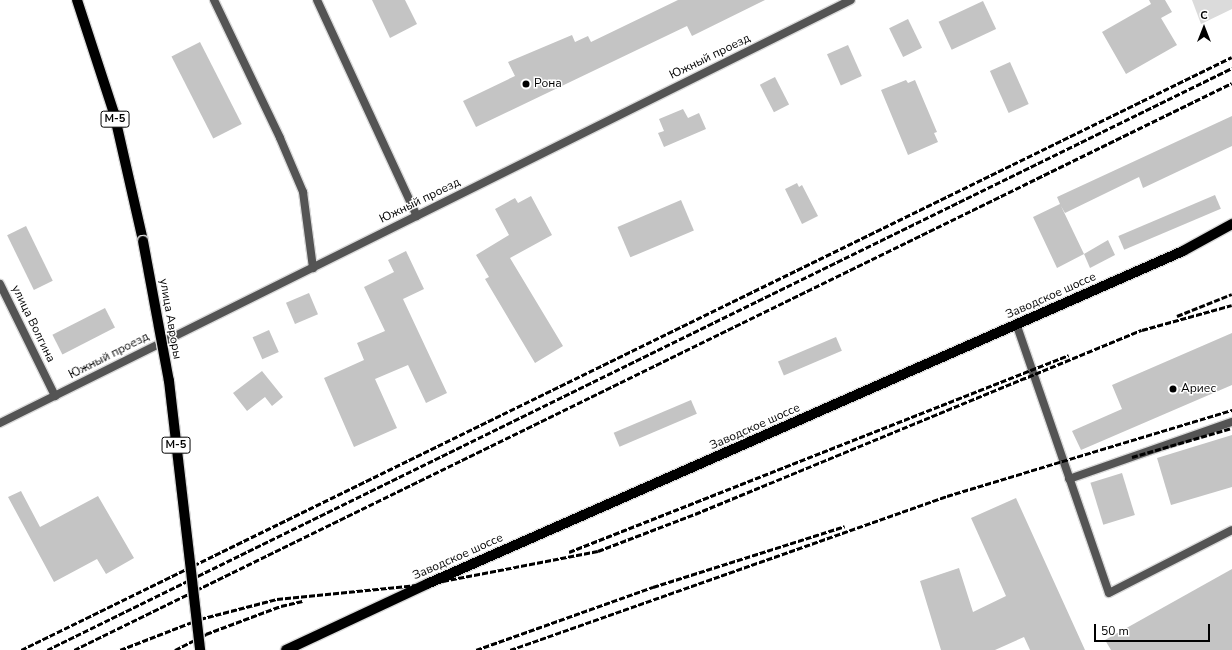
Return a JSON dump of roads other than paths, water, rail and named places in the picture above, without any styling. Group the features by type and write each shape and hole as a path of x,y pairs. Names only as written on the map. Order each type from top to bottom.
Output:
{"main road":[{"name":"улица Авроры","path":"77,0 114,113 143,241 169,381 200,650"},
{"name":"Заводское шоссе","path":"286,650 427,584 1017,326 1183,251 1232,224"}],"street":[{"path":"214,0 280,138 303,192 313,268"},
{"path":"317,0 417,216"},
{"name":"Южный проезд","path":"0,423 851,0"},
{"name":"улица Волгина","path":"0,284 55,396"},
{"path":"1017,326 1109,593 1232,530"},
{"path":"1069,479 1232,422"}],"railway":[{"path":"21,650 1232,57"},
{"path":"47,650 1232,68"},
{"path":"74,650 1232,83"},
{"path":"1177,316 1232,294"},
{"path":"120,650 200,619 277,599 427,584 598,551 695,514 1142,330 1232,305"},
{"path":"569,552 1069,355"},
{"path":"510,650 947,496 1232,410"},
{"path":"1132,457 1232,428"},
{"path":"476,650 653,587 845,526"},
{"path":"175,650 206,634 281,606 302,601"}],"place":[{"name":"Рона","path":"526,84"},
{"name":"Ариес","path":"1173,389"}]}
